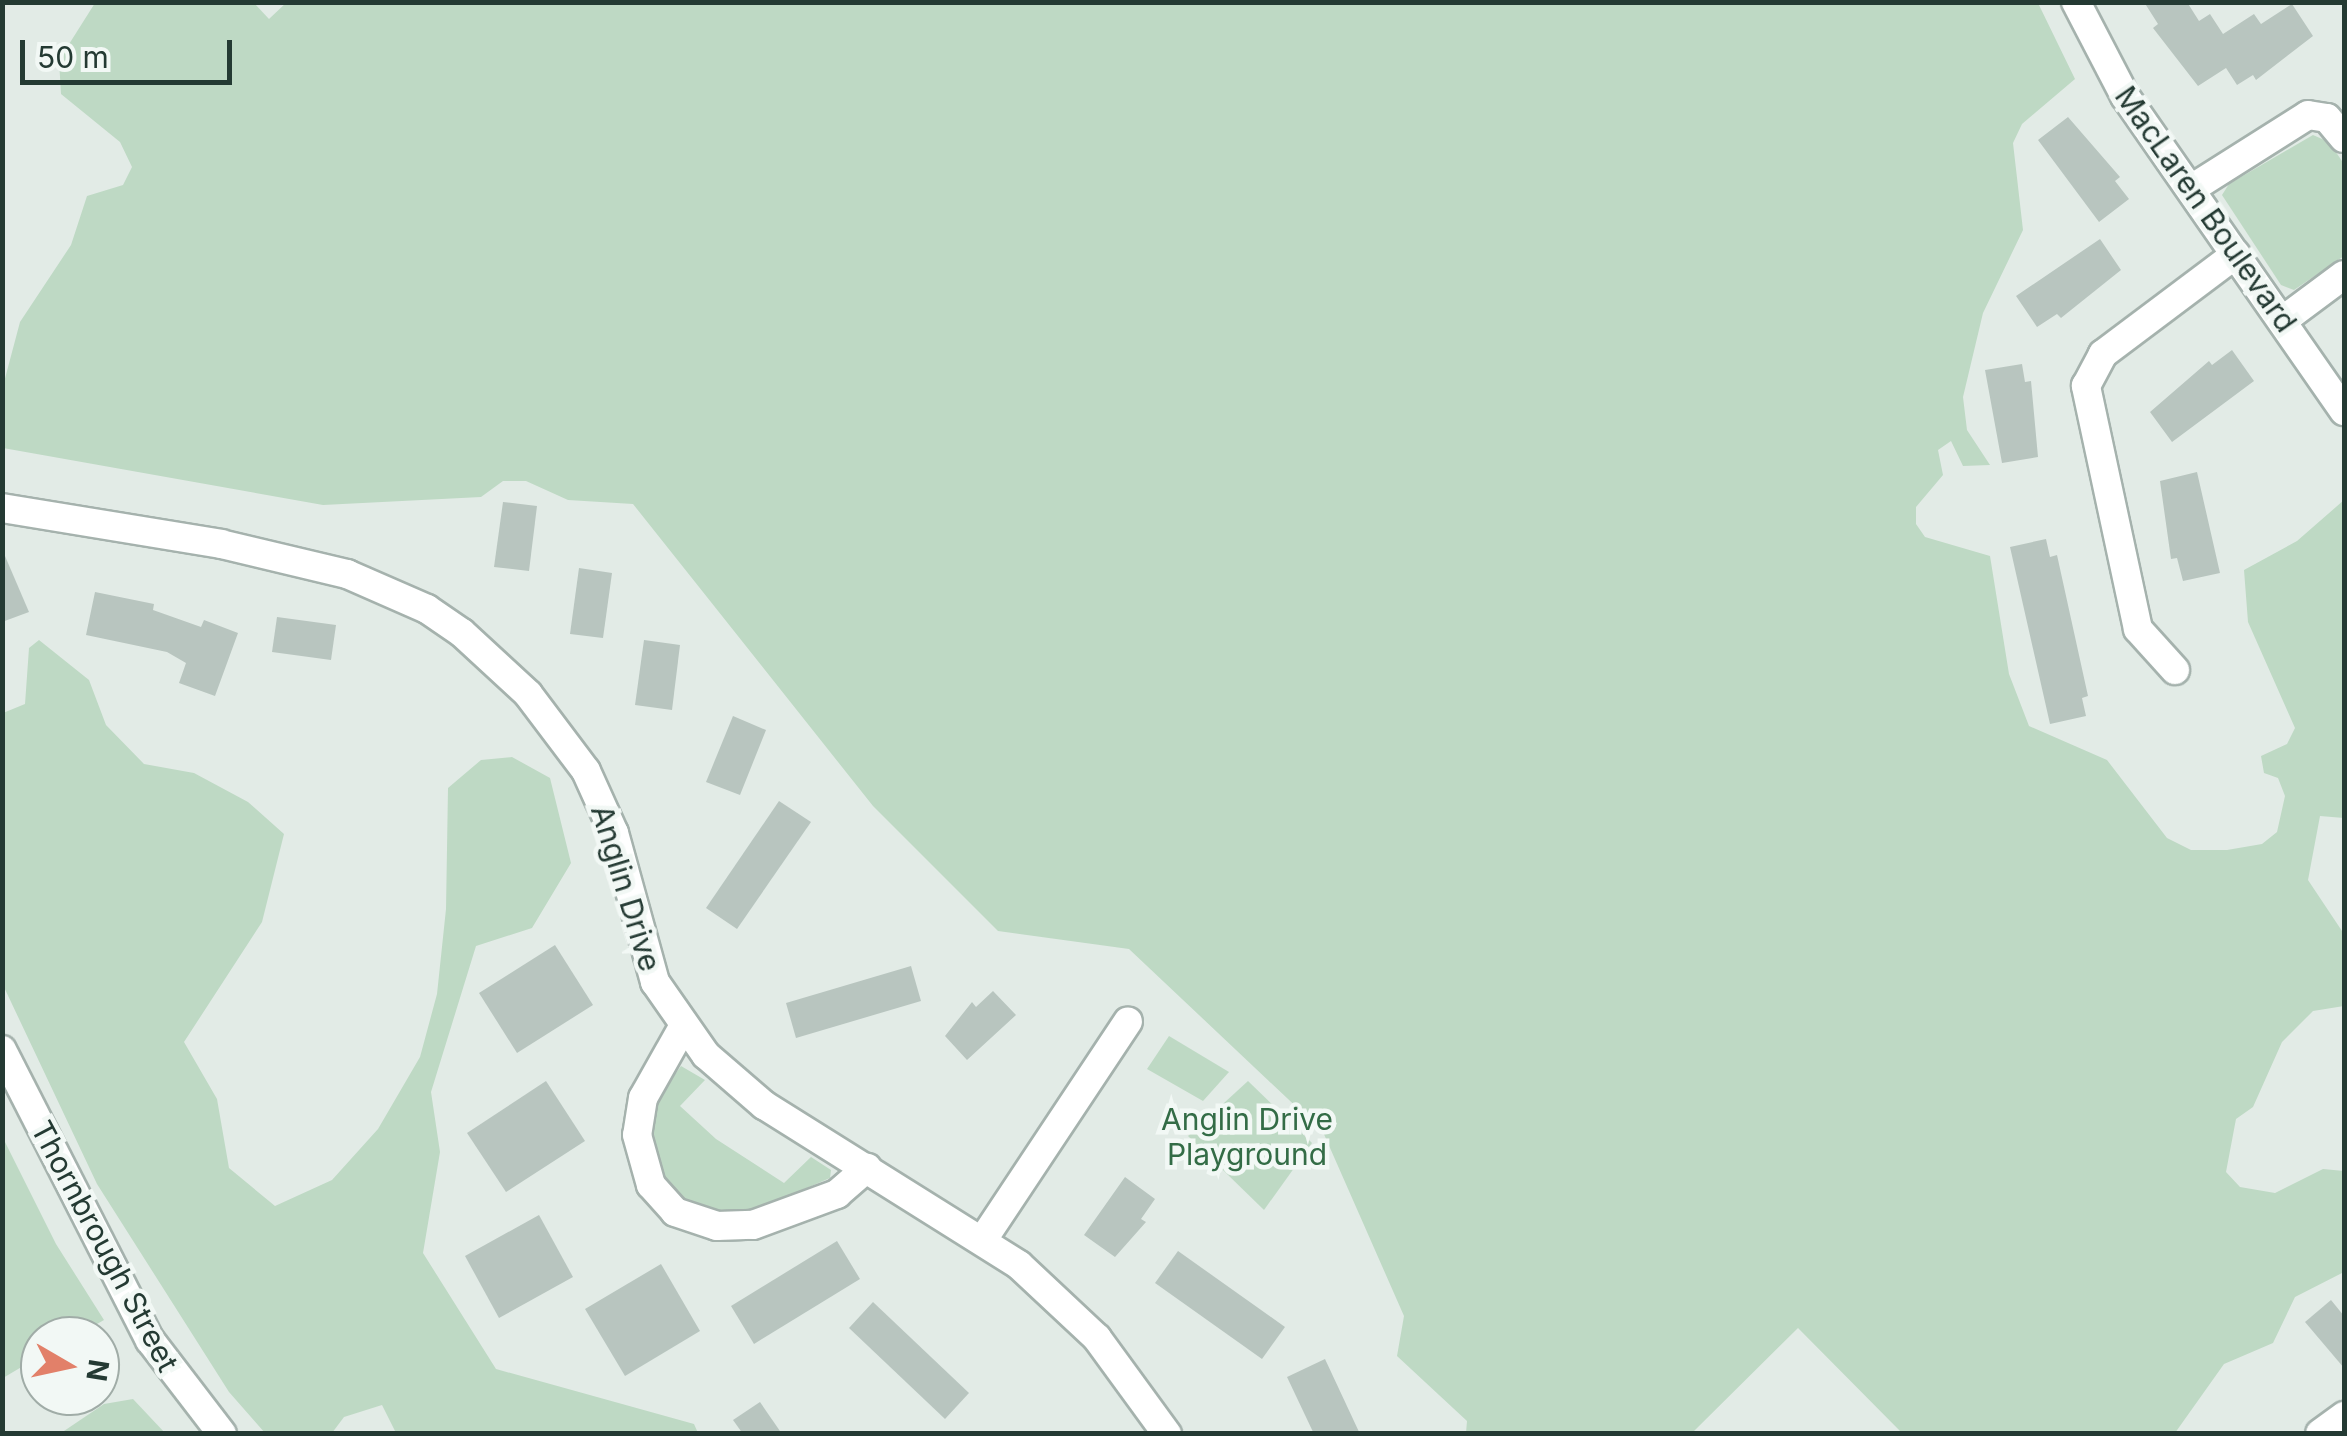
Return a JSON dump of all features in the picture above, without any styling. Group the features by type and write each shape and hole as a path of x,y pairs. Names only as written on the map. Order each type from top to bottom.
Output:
{"street":[{"name":"MacLaren Boulevard","path":"2076,2 2125,96 2344,411"},
{"path":"2191,189 2308,115 2326,118 2344,138"},
{"path":"2176,670 2138,629 2086,386 2103,354 2236,254"},
{"path":"2282,320 2344,275"},
{"name":"Anglin Drive","path":"2,508 220,544 347,574 427,608 462,632 528,694 586,771 614,832 646,960 683,1028 764,1106 984,1238 1097,1338 1167,1434"},
{"path":"984,1238 1128,1021"},
{"path":"683,1028 643,1098 637,1135 651,1185 674,1212 716,1226 754,1225 837,1194 868,1168"},
{"name":"Thornbrough Street","path":"2,1050 150,1340 222,1434"},
{"path":"2321,1434 2344,1417"}],"green space":[{"path":"287,2 2038,3 2075,79 2022,124 2013,143 2023,230 1983,313 1963,397 1967,430 1990,465 1963,466 1951,441 1938,450 1943,475 1916,507 1916,524 1925,537 1990,556 2009,674 2029,726 2107,760 2167,838 2191,850 2227,850 2262,844 2277,832 2285,796 2278,778 2264,773 2261,756 2287,744 2295,728 2248,622 2244,570 2297,541 2344,500 2344,818 2320,816 2308,880 2344,934 2344,1006 2313,1011 2282,1042 2253,1107 2236,1119 2226,1172 2240,1187 2275,1193 2323,1169 2344,1171 2344,1272 2295,1297 2273,1343 2224,1364 2175,1433 1902,1433 1798,1328 1692,1433 1466,1433 1467,1421 1397,1356 1404,1316 1323,1132 1129,949 998,931 873,806 633,504 568,500 526,481 503,481 481,497 323,505 3,448 3,386 20,322 71,245 87,196 123,185 132,167 120,142 61,94 59,60 95,3 254,3 269,19"},
{"path":"2313,135 2329,142 2344,164 2344,256 2294,290 2281,285 2222,195 2229,184"},
{"path":"39,640 89,680 106,725 144,764 194,773 248,802 284,834 262,922 184,1042 217,1099 229,1168 275,1206 332,1180 378,1129 420,1057 437,994 446,909 448,788 481,760 512,757 550,778 571,863 532,928 476,946 431,1092 440,1152 423,1253 496,1369 694,1424 698,1433 396,1433 382,1405 344,1417 332,1433 265,1433 229,1392 97,1184 3,985 3,713 25,704 29,648"},
{"path":"1169,1036 1229,1072 1203,1101 1147,1069"},
{"path":"681,1066 705,1080 680,1106 716,1139 784,1183 811,1157 831,1170 830,1178 753,1211 723,1214 685,1200 659,1170 650,1132 654,1103"},
{"name":"Anglin Drive Playground","path":"1248,1081 1312,1143 1264,1210 1188,1136"},
{"path":"2,1136 56,1244 101,1316 20,1316 20,1368 3,1378"},
{"path":"133,1399 165,1433 61,1433 86,1416 120,1416 120,1401"}],"building":[{"path":"2144,2 2187,2 2199,21 2210,14 2223,34 2254,14 2261,24 2292,4 2313,36 2256,80 2253,75 2237,85 2226,68 2198,86 2153,28 2158,24"},
{"path":"2068,117 2120,177 2115,181 2129,199 2099,222 2038,140"},
{"path":"2100,239 2121,270 2061,318 2057,314 2037,327 2016,296"},
{"path":"2232,350 2254,381 2172,442 2150,412 2209,361 2212,365"},
{"path":"2022,364 2025,382 2031,381 2038,457 2002,463 1985,370"},
{"path":"2197,472 2220,573 2183,581 2177,558 2171,559 2160,481"},
{"path":"503,502 537,506 529,571 494,567"},
{"path":"2046,539 2050,557 2057,555 2088,696 2082,698 2086,716 2050,724 2010,547"},
{"path":"2,549 29,612 2,622"},
{"path":"579,568 612,573 603,638 570,634"},
{"path":"95,592 154,604 153,610 201,627 204,620 238,633 215,696 179,683 186,663 167,652 86,635"},
{"path":"277,617 336,625 331,660 272,652"},
{"path":"644,640 680,645 672,710 635,705"},
{"path":"733,716 766,730 740,795 706,782"},
{"path":"779,801 811,822 737,929 706,908"},
{"path":"555,945 593,1005 517,1053 479,993"},
{"path":"911,966 921,1001 796,1038 786,1003"},
{"path":"993,991 1016,1015 967,1060 945,1036 972,1002 976,1007"},
{"path":"546,1081 585,1141 506,1192 467,1133"},
{"path":"1125,1177 1155,1199 1141,1219 1146,1222 1115,1257 1084,1235"},
{"path":"539,1215 573,1277 499,1318 465,1256"},
{"path":"837,1241 860,1279 754,1344 731,1306"},
{"path":"1178,1251 1285,1327 1262,1359 1155,1283"},
{"path":"661,1264 700,1331 625,1376 585,1309"},
{"path":"2331,1300 2344,1316 2344,1368 2305,1322"},
{"path":"873,1302 969,1393 945,1419 849,1328"},
{"path":"1325,1359 1360,1434 1314,1434 1287,1377"},
{"path":"760,1402 782,1434 743,1434 733,1420"}]}
